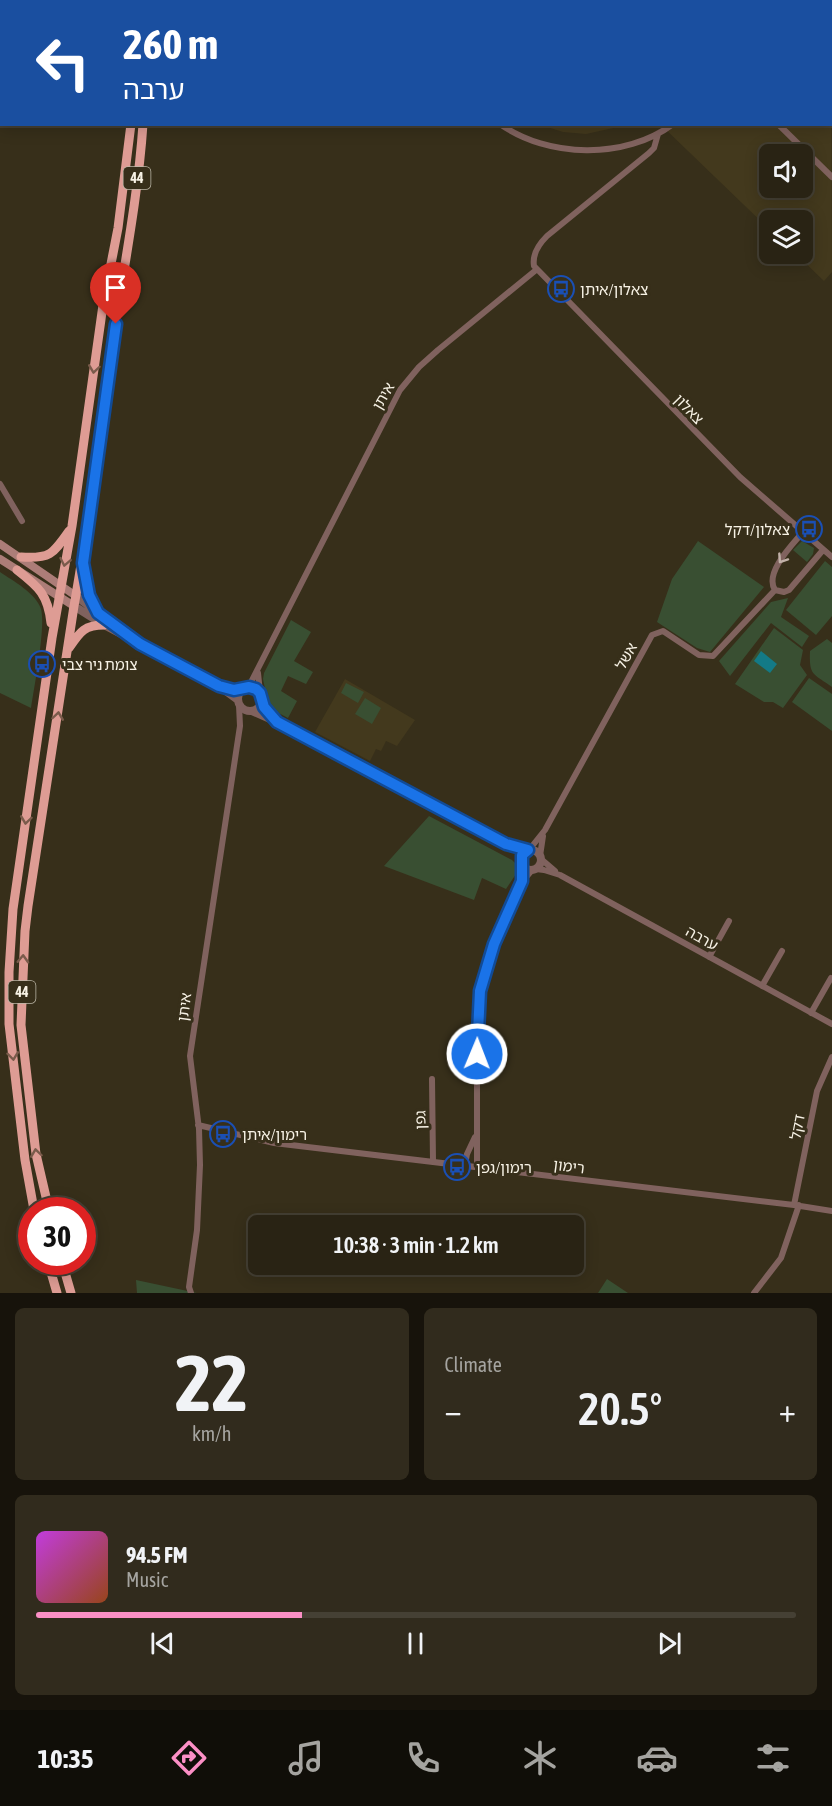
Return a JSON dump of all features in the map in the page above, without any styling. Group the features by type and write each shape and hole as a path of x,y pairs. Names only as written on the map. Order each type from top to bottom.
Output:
{"highway":[{"name":"44","path":"32,1197 9,1024 9,972 13,909 52,638 72,526 104,305 118,228 131,126"},
{"name":"44","path":"46,1197 36,1154 21,1025 28,906 67,650 83,563 143,126"},
{"path":"21,557 43,558 50,555 57,549 72,526"},
{"path":"83,563 89,595 98,613"},
{"path":"17,570 42,591 49,607 52,638"},
{"path":"67,650 83,630 89,626 104,625"},
{"path":"50,1275 55,1293"},
{"path":"66,1275 71,1293"}],"main road":[{"path":"0,544 61,585 75,601"},
{"path":"0,559 59,596 75,601"}],"street":[{"path":"503,126 538,142 579,150 615,148 658,134 670,126"},
{"path":"780,126 832,177"},
{"path":"536,270 533,263 541,242 650,153 658,134"},
{"name":"צאלון","path":"536,270 728,466 832,557"},
{"name":"איתן","path":"246,688 259,667 400,390 419,367 438,350 536,270"},
{"path":"0,484 22,521"},
{"path":"775,590 773,583 777,566 803,532"},
{"name":"אשל","path":"529,850 545,830 652,635 663,631 699,655 713,656 775,590 784,592 789,590 824,550"},
{"path":"75,601 98,613 140,644"},
{"path":"75,601 104,625 219,686 244,710 277,722 506,844 536,851 541,857 540,865 520,885"},
{"name":"איתן","path":"259,667 258,680 261,696"},
{"path":"219,686 234,690 256,689 268,714 277,722"},
{"path":"239,703 240,692 246,688"},
{"path":"251,711 260,706 261,696"},
{"name":"איתן","path":"191,1293 189,1287 199,1205 200,1166 190,1056 240,726 239,703"},
{"name":"איתן","path":"240,726 251,711"},
{"name":"אשל","path":"541,857 545,830"},
{"path":"506,844 522,863 534,870"},
{"path":"477,1167 477,1014 480,991 494,944 520,885 522,855 529,850"},
{"name":"ערבה","path":"541,857 560,875"},
{"name":"ערבה","path":"534,870 544,870 560,875 832,1024"},
{"path":"709,957 729,921"},
{"path":"762,986 782,951"},
{"path":"811,1013 831,978"},
{"name":"דקל","path":"754,1293 781,1258 796,1205 817,1091 832,1057"},
{"name":"גפן","path":"432,1079 433,1161"},
{"name":"רימון","path":"198,1125 274,1143 832,1211"},
{"path":"465,1165 466,1154 476,1131"}],"shaded area":[{"path":"544,126 622,126 586,134 563,132"},
{"path":"662,126 831,126 832,272 824,281 806,264 813,264 813,210 759,210 759,219"},
{"path":"345,679 415,720 397,746 386,741 381,751 376,749 370,761 315,732"}],"green space":[{"path":"698,541 764,587 710,652 697,648 657,622 672,579"},
{"path":"802,541 814,548 807,562 793,550"},
{"path":"825,561 832,567 832,616 816,635 786,610"},
{"path":"0,572 29,593 41,609 41,643 31,708 0,693"},
{"path":"788,598 781,617 809,636 802,647 771,623 730,676 719,661 771,602"},
{"path":"291,620 311,632 294,661 313,672 306,684 288,676 281,691 297,701 288,718 269,708 263,679"},
{"path":"774,628 803,650 800,665 807,675 783,708 773,702 764,702 735,684"},
{"path":"827,639 832,643 832,687 813,673 810,665 810,651"},
{"path":"809,678 832,694 832,731 792,702"},
{"path":"346,683 364,692 358,703 341,693"},
{"path":"365,698 381,708 372,724 355,714"},
{"path":"429,816 512,860 520,868 506,889 482,878 474,900 384,866"},
{"path":"607,1279 628,1293 598,1293"},
{"path":"136,1280 197,1293 137,1293"}],"water":[{"path":"761,651 777,664 770,673 754,661"}],"place":[{"name":"צאלון/איתן","path":"561,289"},
{"name":"צאלון/דקל","path":"809,529"},
{"name":"צומת ניר צבי","path":"42,664"},
{"name":"רימון/איתן","path":"223,1134"},
{"name":"רימון/גפן","path":"457,1167"}],"route":[{"path":"116,324 83,563 89,595 98,613 140,644 219,686 234,690 253,687 260,693 268,714 277,722 506,844 528,850 522,855 522,881 494,944 483,977 477,1014 477,1054"}]}
